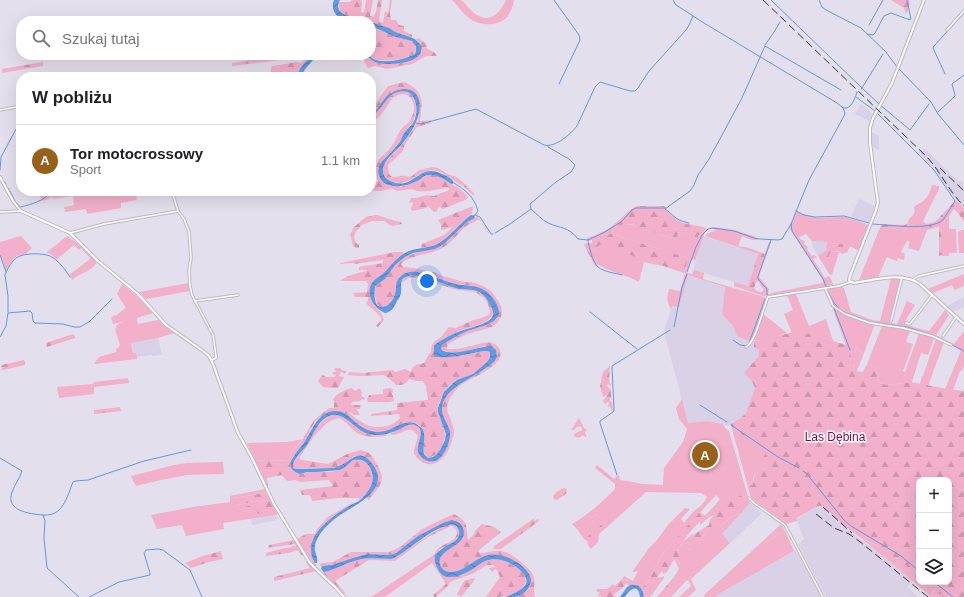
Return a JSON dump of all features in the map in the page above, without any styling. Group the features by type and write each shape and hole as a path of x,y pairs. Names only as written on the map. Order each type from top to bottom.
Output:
{"street":[{"path":"850,282 850,276 871,224 878,202 870,143 870,128 873,118 892,83 924,0"},
{"path":"947,30 964,11"},
{"path":"0,110 16,107"},
{"path":"0,177 13,201 21,211 70,234 98,261 138,294 166,325 203,351 212,360 238,433 274,504 310,563 344,597"},
{"path":"174,196 178,211 189,232 191,258 189,271 190,286 192,295 213,335 216,358 212,360"},
{"path":"0,212 21,211"},
{"path":"70,234 99,225 178,211"},
{"path":"914,280 919,276 964,266"},
{"path":"746,348 750,345 754,337 768,297 825,288 850,282 854,283 893,277 902,277 914,280 964,324"},
{"path":"891,321 902,277"},
{"path":"825,288 833,306 845,314 870,323 903,328 932,336 951,345"},
{"path":"195,301 238,295"},
{"path":"906,324 910,324 932,295"},
{"path":"943,336 956,317"},
{"path":"749,498 785,525 823,597"}],"shaded area":[{"path":"861,104 873,114 869,121 855,114"},
{"path":"871,132 879,136 879,150 872,147"},
{"path":"925,149 958,181 961,181 964,184 964,208 952,195 932,166 920,154"},
{"path":"859,199 875,206 869,222 851,217"},
{"path":"704,236 758,254 748,286 693,270"},
{"path":"812,241 827,243 827,249 818,256 813,248"},
{"path":"687,275 725,287 722,314 733,326 737,336 745,338 747,341 754,341 754,348 759,349 758,359 751,380 755,388 751,400 746,413 731,425 725,426 723,424 707,421 688,423 664,332 672,306 679,307"},
{"path":"964,297 964,307 953,312 947,306"},
{"path":"158,338 162,355 136,357 136,353 134,353 131,343"},
{"path":"750,503 762,513 730,543 722,534"},
{"path":"819,506 824,506 841,523 913,581 907,587 918,597 826,597 798,544 804,539 796,518"},
{"path":"276,515 277,520 252,525 251,519"},
{"path":"796,550 821,597 717,597 717,595"}],"green space":[{"path":"352,0 361,0 361,12 364,13 366,0 373,0 370,16 348,16 343,14 339,6 339,2 350,2"},
{"path":"378,0 382,0 379,21 383,23 385,11 388,13 390,0 392,0 390,13 391,20 396,20 399,25 404,26 404,31 412,35 412,37 399,34 376,24 376,16 374,16 376,12"},
{"path":"452,0 461,0 477,15 487,18 495,15 506,0 514,0 512,9 507,17 494,24 483,24 469,18"},
{"path":"891,0 909,0 909,8 906,14 904,8"},
{"path":"376,28 412,41 416,46 415,54 398,60 376,59"},
{"path":"419,38 427,45 426,48 435,53 437,56 426,56 407,64 393,67 374,64 366,60 372,60 379,63 417,57 419,43 416,39"},
{"path":"426,56 412,64 387,69 375,66 367,67 364,60 393,67"},
{"path":"249,60 280,60 232,66 232,63"},
{"path":"304,60 308,60 299,72 270,72 272,66 297,62 301,63"},
{"path":"43,62 43,66 2,73 2,69"},
{"path":"404,82 411,85 421,97 422,108 420,121 431,120 431,123 417,127 407,141 402,152 388,165 390,175 392,177 409,177 419,170 433,167 438,168 458,178 474,193 474,195 444,174 432,170 427,171 409,181 400,183 393,182 386,178 383,174 383,169 387,160 401,146 416,125 420,105 409,89 402,89 388,95 376,111 376,103 388,86"},
{"path":"400,91 409,92 415,99 417,105 413,122 392,151 385,157 380,167 379,172 382,182 401,187 428,175 438,176 460,189 468,197 467,199 443,209 440,207 434,212 428,206 426,208 412,211 411,208 413,204 412,202 409,203 411,198 426,195 434,196 449,190 449,188 425,191 416,191 413,189 397,191 391,189 376,191 376,182 378,182 376,173 377,163 394,143 403,127 411,119 414,112 414,104 410,98 405,94 402,94 393,98 376,119 376,113 391,95"},
{"path":"932,185 939,186 939,189 923,221 926,224 931,223 928,227 906,227 909,219 914,213 914,207 926,198"},
{"path":"41,196 53,196 42,201"},
{"path":"53,196 73,196 53,199"},
{"path":"73,196 137,196 137,200 121,203 121,208 87,214 86,209 65,212 64,207 74,205"},
{"path":"956,200 964,208 964,222 954,209 945,221 941,223 942,255 939,256 939,226 923,231 922,229 914,231 911,238 910,237 904,240 907,231 887,227 883,230 879,230 882,224 907,224 906,227 928,227 931,223 936,221"},
{"path":"473,206 472,214 446,237 436,245 428,248 421,248 422,244 444,235 452,228 441,230 441,224 438,220"},
{"path":"637,206 663,206 666,207 666,210 676,219 683,223 703,227 695,242 687,238 686,234 678,232 677,237 672,239 631,224 617,226 613,231 605,235 603,244 594,250 597,264 595,266 584,245 586,243 592,243 592,240 587,241 587,238 601,233 609,228"},
{"path":"796,212 817,218 846,217 869,225 859,250 850,247 848,252 843,254 839,252 843,244 812,241 806,234 799,237 805,242 804,244 808,247 807,249 812,256 814,255 817,257 813,259 825,278 829,276 833,285 763,296 734,286 734,282 748,286 750,289 754,288 759,292 764,290 758,281 756,283 769,242 771,242 759,277 769,289 768,294 823,283 823,280 789,229"},
{"path":"376,215 401,222 402,224 391,226 384,221 372,221 362,225 356,231 354,237 356,243 359,245 359,248 356,248 353,245 350,235 354,227 366,217"},
{"path":"949,215 949,229 956,229 957,253 949,253 949,256 942,256 941,223 945,221"},
{"path":"477,217 479,218 489,233 480,220 478,220 465,227 451,241 439,250 410,258 401,264 403,267 434,272 464,282 472,282 483,286 491,291 499,302 502,311 501,317 492,327 465,335 448,344 447,349 453,349 490,342 499,348 500,356 495,365 462,384 454,392 447,405 454,431 451,444 443,458 435,463 428,464 417,458 414,454 418,436 415,432 412,430 406,430 392,435 391,433 412,424 416,425 420,432 418,452 431,462 440,458 449,427 442,412 444,400 450,391 459,384 488,367 495,360 497,353 485,346 463,351 446,352 442,350 442,345 462,333 491,323 498,306 489,293 480,288 451,283 420,273 405,274 400,276 397,282 394,299 388,306 382,307 377,304 374,291 375,286 385,279 395,265 405,257 446,242 467,222"},
{"path":"625,224 643,228 672,239 678,232 686,234 695,241 703,227 709,229 704,232 695,261 693,259 691,260 686,273 692,274 694,270 704,273 703,279 764,297 766,299 751,342 737,336 733,326 722,314 725,287 688,275 679,307 672,306 671,309 667,299 669,289 680,291 688,258 612,234 607,236 603,246 662,266 644,262 639,282 597,264 594,250 601,245 605,235 613,231 617,226"},
{"path":"715,227 735,230 756,237 755,239 758,240 752,240 742,236 738,247 705,236 710,232 716,231 712,228"},
{"path":"887,227 908,231 905,239 914,231 922,229 923,231 927,230 919,251 908,248 910,242 907,241 901,252 905,254 904,260 898,258 897,261 887,257 878,277 859,280 879,230 883,230"},
{"path":"960,230 964,230 964,253 959,254 958,232 961,231"},
{"path":"610,234 688,258 684,273 603,246 607,236"},
{"path":"21,236 32,248 26,254 17,256 13,259 6,271 0,253 0,242"},
{"path":"67,236 77,243 97,262 92,268 72,280 70,274 90,258 81,248 79,250 74,245 56,260 56,258 49,253 46,253"},
{"path":"827,243 844,244 841,251 831,252 828,257 824,258 822,253 827,249"},
{"path":"738,246 749,248 765,254 754,288 750,289 748,286 758,254"},
{"path":"395,252 403,252 404,254 395,261 370,289 373,303 381,313 384,320 378,327 376,326 382,319 366,303 368,301 368,297 355,297 353,293 367,292 368,284 366,281 340,281 356,273 367,271 359,270 359,267 383,263 383,260 355,264 340,263"},
{"path":"831,252 839,252 832,275 830,275 818,256 822,253 824,258"},
{"path":"964,274 964,286 955,290 952,285 933,293 928,289"},
{"path":"413,275 424,277 452,287 479,291 492,306 493,312 493,315 486,321 459,331 434,345 434,354 440,357 460,356 485,351 490,352 491,355 487,363 480,369 450,385 442,397 438,413 444,427 445,436 444,442 439,451 429,458 424,455 423,430 420,426 411,422 406,422 383,432 373,432 362,427 344,414 339,412 328,413 315,422 306,439 292,458 293,471 300,474 309,472 332,472 337,471 353,460 362,461 369,466 374,478 371,487 367,492 359,500 358,498 339,498 312,501 310,495 302,495 300,490 333,486 329,480 300,482 295,480 288,481 282,475 267,478 268,486 266,486 255,461 289,461 293,450 301,442 314,420 329,408 334,408 335,402 333,400 336,395 341,392 352,388 355,391 360,388 362,393 361,396 365,398 364,400 362,399 360,401 352,402 351,405 361,405 360,409 356,409 360,415 349,413 363,423 374,427 384,427 393,424 400,418 399,414 371,416 371,414 397,410 397,403 428,400 426,386 423,381 409,379 404,384 396,385 384,375 348,375 349,372 362,373 393,370 395,372 405,369 411,372 414,366 424,363 431,352 434,342 443,335 449,327 456,328 484,317 490,313 488,304 484,298 475,292 453,289 424,278 409,278 401,283 404,278"},
{"path":"901,278 890,323 897,324 907,301 915,305 905,321 905,325 929,331 945,310 949,315 936,335 954,344 964,331 964,366 962,371 960,371 953,390 945,389 961,351 951,344 930,335 905,327 869,321 848,314 832,303 827,290 828,288 842,286 842,288 844,288 851,312 872,320 880,321 891,279"},
{"path":"189,283 190,291 146,299 139,292"},
{"path":"122,284 137,296 153,313 137,318 138,324 158,320 174,333 158,338 131,343 133,353 136,353 137,359 94,364 99,357 116,352 116,349 120,345 115,329 116,326 122,322 113,324 111,318 126,308 117,294"},
{"path":"796,294 809,326 826,319 833,341 807,333 792,333 784,314 793,310 787,295"},
{"path":"832,307 848,316 875,324 864,353 856,347 853,370 849,369 851,357 848,345 846,345"},
{"path":"763,314 787,333 775,337 753,340"},
{"path":"882,326 910,331 906,342 913,344 903,371 905,372 919,333 934,338 928,355 921,353 912,382 887,385 877,382 878,368 867,364"},
{"name":"Las Dębina","path":"790,333 812,334 848,345 851,357 849,369 853,370 856,347 864,353 857,371 863,372 867,364 878,368 877,382 887,385 911,382 964,391 964,597 941,597 942,595 940,594 936,595 933,593 937,587 934,585 952,585 952,477 916,477 916,584 904,574 907,566 876,545 861,538 841,523 824,506 818,506 796,518 797,521 786,524 751,498 748,487 753,484 758,467 764,455 767,453 766,448 732,429 731,424 746,413 755,388 751,380 744,373 758,358 759,349 754,348 754,341"},
{"path":"73,334 75,338 47,347 46,343"},
{"path":"936,339 944,342 928,386 920,384 922,376"},
{"path":"24,360 25,365 2,370 1,365"},
{"path":"610,366 609,381 611,386 608,384 607,386 611,390 611,398 609,400 612,402 613,410 608,406 608,402 605,404 603,401 607,396 606,395 603,397 600,386 603,372"},
{"path":"340,368 346,371 344,374 341,372 339,376 344,377 338,388 323,387 318,381 323,375 326,377 335,377 336,375 332,374 337,372 334,369"},
{"path":"128,378 129,383 94,387 94,394 59,398 57,387 93,384 94,382"},
{"path":"390,388 393,390 392,394 394,401 368,402 367,399 369,395 383,394 383,389"},
{"path":"682,399 688,423 707,421 723,424 729,431 749,500 737,494 731,494 714,515 709,517 700,525 700,521 720,499 716,495 663,553 646,585 641,588 628,585 627,583 629,581 622,579 624,576 633,581 638,571 632,572 648,549 668,525 685,508 690,509 681,519 684,523 693,512 703,504 707,497 701,493 646,492 607,527 603,523 594,536 587,541 579,532 586,532 588,525 599,516 596,514 578,530 572,524 584,517 615,489 615,484 595,468 597,465 614,479 619,476 620,480 642,484 663,485 664,468 683,442 687,429 679,419 676,408"},
{"path":"120,407 121,411 94,414 94,410"},
{"path":"335,415 345,418 362,431 376,434 387,434 386,436 365,436 354,431 339,418 326,424 323,421 329,416"},
{"path":"579,418 584,428 587,430 585,432 586,437 582,435 580,437 574,436 574,434 582,430 580,426 574,430 571,430"},
{"path":"323,421 326,424 314,436 299,458 297,457 306,446 311,436"},
{"path":"732,429 766,448 767,453 753,478 753,484 748,487"},
{"path":"303,439 293,450 289,461 255,461 247,443 287,442"},
{"path":"360,450 371,455 382,476 381,484 369,500 366,498 374,488 377,481 370,461 354,456 340,467 293,468 297,457 302,460 328,464 347,454"},
{"path":"223,462 224,474 187,475 136,486 131,476 187,463"},
{"path":"564,488 567,489 566,494 557,500 554,499 553,497 555,494"},
{"path":"265,489 266,493 233,498 237,505 267,500 267,502 249,511 256,512 263,517 223,523 224,529 186,536 182,525 157,529 151,515 230,502 230,496"},
{"path":"266,493 278,513 276,515 263,517 256,512 252,513 249,511 244,511 244,507 267,502 267,500 237,505 233,502 233,498"},
{"path":"731,494 737,494 749,500 750,503 741,513 731,517 722,525 719,526 714,524 698,542 693,542 691,539 693,535 709,525 710,520"},
{"path":"352,503 354,504 334,516 317,533 311,547 313,561 317,566 315,566 297,539 306,534 315,534 326,518"},
{"path":"700,512 705,516 689,533 677,551 693,549 680,565 677,558 672,558 673,561 667,572 663,574 662,571 658,576 658,578 664,576 664,578 650,597 644,597 641,588 646,585 663,553"},
{"path":"741,513 722,534 730,543 691,579 696,590 688,597 679,597 691,586 688,580 677,580 674,577 679,569 675,560 673,561 672,558 677,558 680,565 692,549 677,552 683,542 693,534 691,539 698,542 714,524 719,526 722,525 731,517"},
{"path":"454,514 462,519 466,524 468,540 482,524 494,527 501,532 478,551 480,553 497,551 506,552 528,568 533,575 535,597 516,597 521,594 531,580 512,559 484,556 458,571 447,572 442,568 440,565 440,558 444,552 463,538 455,520 391,555 367,554 332,565 320,566 321,563 333,562 351,552 389,552 400,547 421,530"},
{"path":"596,514 600,516 588,525 589,528 586,532 579,532 578,530 582,525"},
{"path":"533,519 535,521 538,519 539,521 501,549 494,549 493,547"},
{"path":"603,523 607,527 599,534 598,542 591,549 588,546 587,539 590,534 594,535 594,532"},
{"path":"449,524 454,524 458,528 459,536 454,542 439,550 439,571 463,575 486,560 503,560 521,570 526,578 524,586 506,597 486,597 500,577 496,569 492,572 489,568 495,567 494,565 487,565 472,574 452,581 436,597 434,597 433,595 446,584 432,563 437,550 456,536 457,533 455,528 451,526 428,537 395,561 369,560 335,581 345,593 343,594 322,570 324,572 328,571 362,559 394,558"},
{"path":"781,524 784,529 767,543 764,540"},
{"path":"784,529 794,551 717,595 717,597 705,597 704,595 764,540 767,543"},
{"path":"861,538 876,545 908,566 904,574"},
{"path":"294,540 304,555 301,555 298,550 266,556 266,553 296,546 295,544 268,548 269,545"},
{"path":"221,551 223,559 191,568 185,563 203,556"},
{"path":"435,554 432,563 385,597 371,597"},
{"path":"308,561 316,571 274,581 274,577 310,568 306,562"},
{"path":"674,577 677,580 684,579 686,581 671,597 657,597"},
{"path":"475,579 461,597 457,594 465,580"},
{"path":"622,579 629,581 613,595 617,597 602,597 597,595 600,593 596,591 597,589 607,589 613,584 615,586"},
{"name":"Las Dębina","path":"917,585 927,585 923,588 934,597 930,597"},
{"path":"927,585 934,585 937,587 933,592 942,595 941,597 934,597 923,588"}],"water":[{"path":"334,0 340,0 338,7 339,10 348,16 337,16 334,11"},
{"path":"376,24 389,28 397,33 412,37 422,47 417,57 406,62 392,64 375,62 372,60 396,60 415,54 416,46 412,41 396,37 376,28"},
{"path":"308,60 314,60 303,72 299,72"},
{"path":"403,89 411,90 416,94 420,106 418,118 409,135 387,160 383,168 384,175 391,182 405,183 422,173 431,171 447,176 454,183 452,184 435,175 426,176 404,186 387,185 381,179 378,171 379,167 401,140 415,120 416,116 415,100 409,92 404,91 391,95 376,113 376,110 387,96"},
{"path":"471,215 475,218 467,222 442,245 435,249 413,253 395,265 385,279 375,286 374,294 378,306 387,306 394,297 399,278 410,272 417,272 452,283 481,288 486,291 495,301 499,311 498,316 489,324 467,331 442,345 441,348 447,352 459,352 491,346 496,350 497,357 495,361 479,373 453,389 445,399 442,411 450,432 450,436 442,456 436,461 427,461 419,454 418,449 421,434 418,427 415,425 408,425 390,433 377,435 368,434 362,431 346,419 337,415 328,416 319,424 307,445 294,462 293,468 334,468 355,457 364,456 375,468 378,476 377,484 374,490 368,496 337,517 320,534 315,546 317,563 315,563 311,548 320,529 331,519 360,500 370,489 373,480 372,471 369,466 366,462 360,460 353,460 340,470 307,472 300,474 294,471 291,467 292,459 319,418 328,412 339,411 346,414 358,425 370,431 377,432 405,423 414,423 423,430 424,455 428,458 433,457 440,450 445,440 446,434 438,412 444,392 457,380 473,374 490,358 490,352 485,351 451,357 434,356 434,345 452,335 483,324 491,318 493,313 491,307 486,298 479,292 474,290 459,289 421,276 409,276 405,277 401,281 400,297 389,312 385,313 377,308 370,296 370,287 373,281 384,273 401,256 409,251 439,243"},
{"path":"452,520 458,522 462,526 464,533 462,539 458,543 442,555 440,560 441,567 443,569 450,572 458,571 485,556 503,556 518,563 527,571 530,576 531,583 526,591 515,597 506,597 522,589 526,584 526,580 517,568 504,561 494,559 484,561 461,575 447,577 441,574 435,563 436,554 458,538 459,532 455,525 442,527 434,531 401,554 391,559 362,559 324,572 321,569 322,566 332,565 367,554 391,555 396,553 418,536"},
{"path":"630,585 640,587 643,591 644,597 640,597 638,590 634,589 631,590 625,597 620,597"}],"waterway":[{"path":"554,0 579,35 580,40 559,84"},
{"path":"673,0 676,5 704,23 843,108 847,108 851,105 857,92"},
{"path":"771,0 862,88 883,54"},
{"path":"819,0 822,7 826,10 861,28 886,52 897,67"},
{"path":"869,25 883,0"},
{"path":"867,34 873,35 884,16 891,13 910,20 907,0"},
{"path":"945,74 933,48 964,13"},
{"path":"416,123 421,124 476,109 544,145 553,144 567,136 577,126 595,87 600,82 630,91 635,91 649,71 686,30 693,16"},
{"path":"765,45 780,22"},
{"path":"495,233 531,209 548,223 568,230 578,239 588,240 621,222 632,210 636,208 667,208 690,191 694,185 698,175 709,159 741,100 765,46 841,90"},
{"path":"899,69 931,102 938,114 964,145"},
{"path":"938,112 955,96 952,84 964,75"},
{"path":"861,89 862,88 910,130 929,104"},
{"path":"856,97 875,111"},
{"path":"687,272 696,247 702,235 708,229 713,228 734,231 761,239 782,239 791,224 809,180 844,116 845,113 843,108"},
{"path":"872,224 920,226 937,223 943,220 955,201 934,170 878,114"},
{"path":"0,170 1,157 16,129"},
{"path":"531,209 530,204 556,182 571,172 575,165 569,159 548,146"},
{"path":"454,183 472,198 478,211 473,216"},
{"path":"10,191 20,207 38,202 46,196"},
{"path":"665,209 678,219 689,223"},
{"path":"796,211 804,215 815,217 844,216 869,223"},
{"path":"475,215 480,217 491,234 493,234"},
{"path":"791,224 792,231 826,286"},
{"path":"588,240 592,258 598,267 600,269 622,275"},
{"path":"767,295 767,289 758,279 758,276 771,240"},
{"path":"8,312 8,296 5,275 10,264 18,257 34,254 50,256 61,265 70,277"},
{"path":"0,255 6,272"},
{"path":"674,327 682,287 687,274"},
{"path":"827,290 834,303 842,311 871,322 907,327 932,335 964,351"},
{"path":"0,337 6,326 8,313 30,311 35,323 63,324 80,327 89,322 112,299"},
{"path":"749,343 765,299"},
{"path":"834,308 850,350"},
{"path":"590,312 637,349"},
{"path":"617,475 600,423 600,421 614,410 612,366 670,330"},
{"path":"733,340 740,345 747,346"},
{"path":"700,405 727,422"},
{"path":"731,425 778,457 799,468"},
{"path":"43,515 50,515 60,509 66,500 73,482 75,481 88,480 144,461 191,450"},
{"path":"0,458 22,471 12,492 11,498 15,507 32,514 43,515 45,521 44,538 47,568 79,597"},
{"path":"803,471 844,520 851,526 901,556 916,568"},
{"path":"89,597 119,582 150,575 144,553 146,550 158,549 163,550 190,570 202,597"},
{"path":"938,585 953,597"}],"railway":[{"path":"763,0 927,157 937,169 954,195 964,206"},
{"path":"940,168 964,191"},
{"path":"823,507 852,533"},
{"path":"816,514 834,528 849,534 859,541 928,597"}],"place":[{"name":"Tor motocrossowy","path":"705,455"}]}
